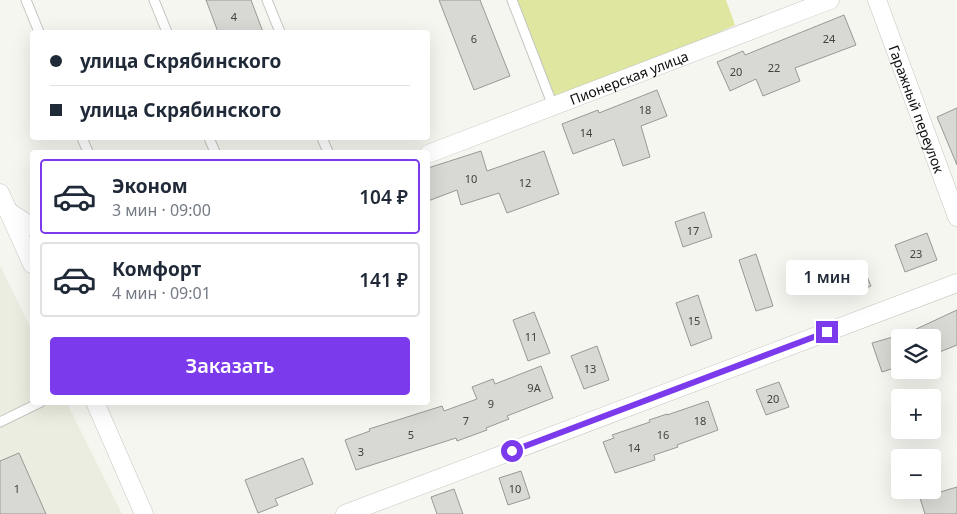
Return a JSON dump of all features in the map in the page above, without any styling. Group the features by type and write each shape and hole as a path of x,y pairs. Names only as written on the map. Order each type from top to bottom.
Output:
{"street":[{"name":"Пионерская улица","path":"430,153 830,0"},
{"name":"Гаражный переулок","path":"877,0 957,217"},
{"path":"0,193 30,260"},
{"path":"8,211 30,226"},
{"path":"345,514 957,283"},
{"path":"96,405 144,514"}],"lane":[{"path":"26,0 38,30"},
{"path":"154,0 166,30"},
{"path":"267,0 279,30"},
{"path":"512,0 553,106"},
{"path":"0,422 35,405"}],"shaded area":[{"path":"0,265 30,327 30,405 68,405 122,514 0,514"}],"green space":[{"path":"512,0 726,0 735,25 553,106"}],"building":[{"path":"206,0 251,0 262,30 217,30"},
{"path":"439,0 480,0 510,76 474,90"},
{"path":"844,15 856,45 795,68 800,81 763,96 756,79 730,91 717,62 743,51 745,55"},
{"path":"657,90 667,116 641,126 650,157 623,166 614,139 573,154 562,124 598,110 599,113"},
{"path":"957,108 957,165 937,117"},
{"path":"481,151 487,171 544,151 559,194 507,213 499,193 461,205 457,190 430,200 430,167"},
{"path":"704,212 712,237 683,247 675,222"},
{"path":"927,233 937,260 905,272 895,245"},
{"path":"756,254 773,306 756,311 739,260"},
{"path":"863,267 871,286 855,293 847,273"},
{"path":"698,295 712,338 691,346 676,303"},
{"path":"957,310 957,345 941,351 941,329 916,329"},
{"path":"534,312 550,353 528,361 513,320"},
{"path":"891,338 891,369 882,372 872,343"},
{"path":"597,346 609,380 584,389 571,356"},
{"path":"541,366 553,398 507,416 509,419 486,428 487,430 457,441 456,438 356,470 345,440 370,431 369,429 442,406 444,411 477,399 472,387 493,379 495,384"},
{"path":"779,382 789,407 766,415 756,390"},
{"path":"708,401 718,430 654,455 655,460 615,473 603,442 614,438 612,435 650,422 649,420"},
{"path":"19,453 46,514 0,514 0,461"},
{"path":"303,458 313,484 275,499 278,505 258,513 245,480"},
{"path":"521,471 530,498 508,505 499,478"},
{"path":"957,487 957,514 925,514 920,499 941,499 941,492"},
{"path":"454,489 463,514 437,514 431,497"}],"route":[{"path":"512,451 827,332"}]}
